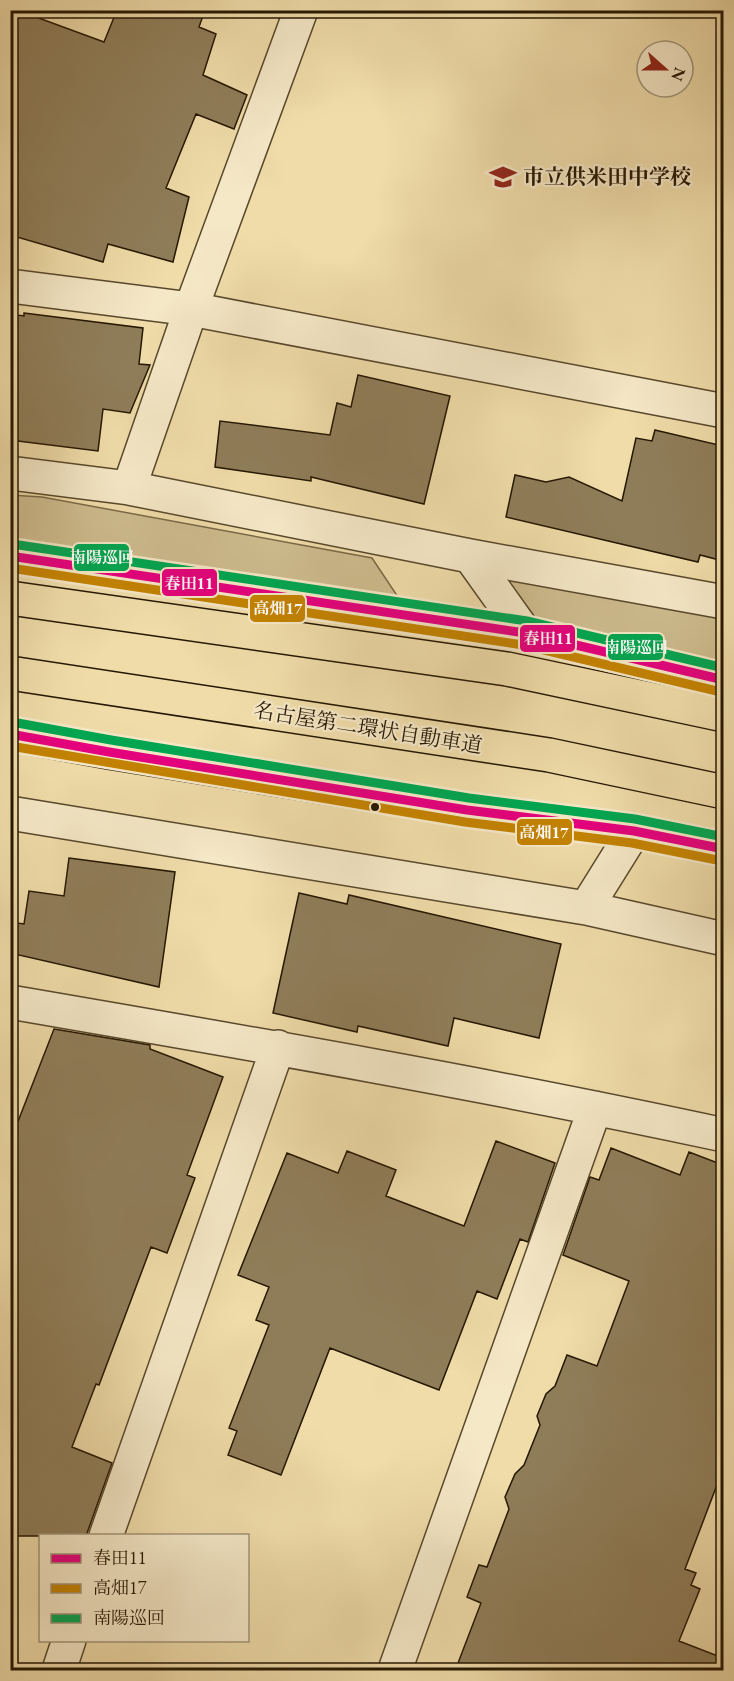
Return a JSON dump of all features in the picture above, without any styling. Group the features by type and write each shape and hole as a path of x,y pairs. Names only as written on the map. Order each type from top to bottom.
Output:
{"highway":[{"path":"10,556 525,633 723,680"},
{"path":"10,598 507,669 723,715"},
{"name":"名古屋第二環状自動車道","path":"10,673 549,755 723,792"},
{"path":"10,734 467,810 634,831 723,849"}],"street":[{"path":"129,488 191,309 301,10"},
{"path":"10,286 191,309 723,411"},
{"path":"10,473 129,488 470,556 723,602"},
{"path":"470,556 525,633"},
{"path":"12,819 586,908 723,939"},
{"path":"586,908 634,831"},
{"path":"10,1002 278,1047 723,1135"},
{"path":"107,1534 278,1047"},
{"path":"395,1671 595,1108"},
{"path":"59,1671 69,1642"}],"shaded area":[{"path":"10,495 42,497 372,558 402,603 11,544"},
{"path":"511,578 723,616 723,665 531,618 505,593"}],"building":[{"path":"10,10 17,10 104,42 117,10 205,10 199,27 216,34 203,75 247,95 234,129 196,114 166,188 189,197 173,262 108,244 103,262 10,235"},
{"path":"24,313 143,328 139,364 150,365 130,413 103,409 98,451 10,440 10,314 24,316"},
{"path":"358,375 450,396 424,504 311,477 311,481 215,467 220,421 330,435 337,403 351,407"},
{"path":"655,430 723,446 723,561 700,555 698,562 506,517 515,475 546,482 569,477 622,501 636,438 652,441"},
{"path":"69,858 175,872 159,987 10,953 10,922 24,924 29,891 64,896"},
{"path":"299,893 347,904 349,895 561,944 539,1038 454,1018 448,1046 358,1026 357,1032 273,1013"},
{"path":"54,1029 150,1045 150,1049 223,1077 187,1175 195,1178 167,1253 151,1247 99,1385 96,1384 72,1447 112,1463 87,1534 10,1536 10,1142"},
{"path":"496,1141 555,1163 528,1242 520,1239 497,1299 477,1291 439,1390 330,1348 281,1475 228,1455 237,1431 229,1428 269,1325 256,1320 269,1287 238,1275 287,1153 338,1173 347,1151 396,1170 386,1196 464,1226"},
{"path":"611,1148 680,1175 689,1152 723,1165 723,1469 685,1569 696,1573 691,1585 700,1589 679,1641 723,1658 723,1671 455,1671 481,1603 467,1597 479,1565 487,1567 509,1509 505,1497 515,1474 524,1465 540,1425 537,1416 546,1394 555,1386 567,1355 597,1366 629,1281 563,1255 590,1177 599,1180"}],"transit line":[{"name":"南陽巡回","path":"12,544 527,621 724,668"},
{"name":"春田11","path":"10,556 525,633 724,680"},
{"name":"高畑17","path":"10,568 523,645 721,692"},
{"name":"南陽巡回","path":"12,722 469,798 635,819 724,837"},
{"name":"春田11","path":"10,734 467,810 634,831 724,849"},
{"name":"高畑17","path":"10,746 465,822 632,843 722,861"}],"place":[{"name":"市立供米田中学校","path":"503,177"}]}
